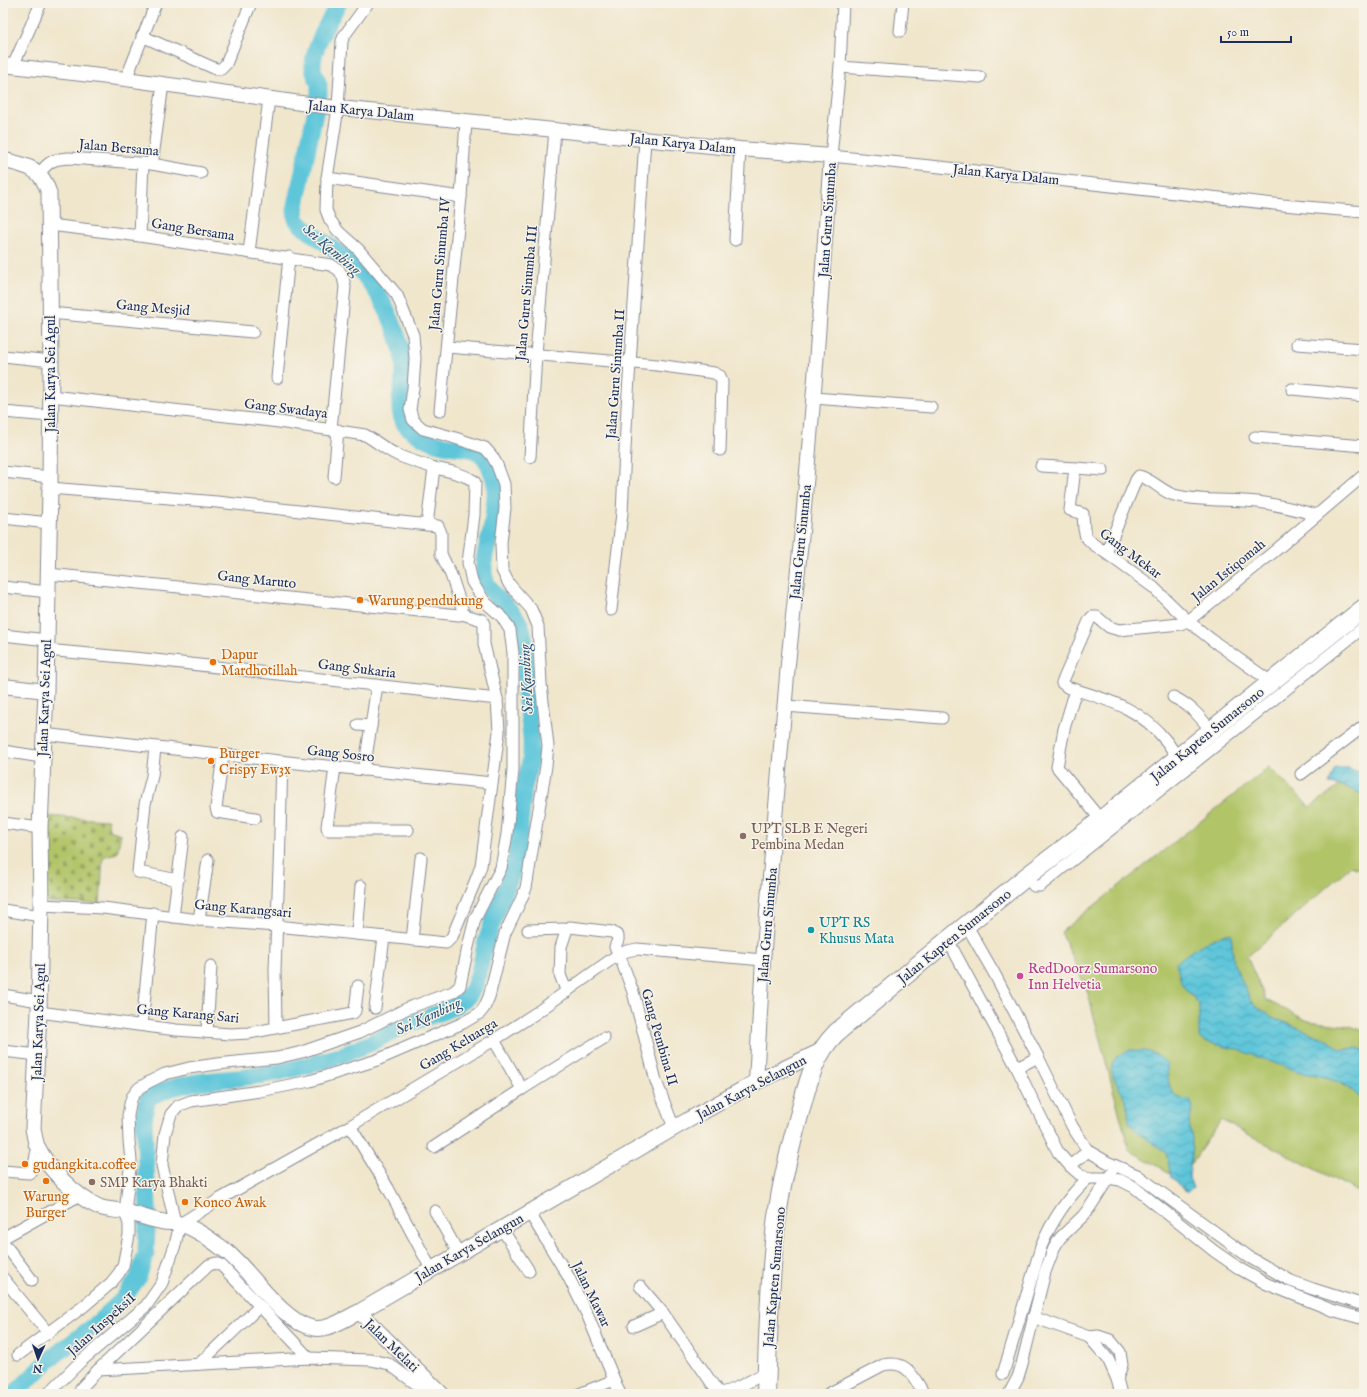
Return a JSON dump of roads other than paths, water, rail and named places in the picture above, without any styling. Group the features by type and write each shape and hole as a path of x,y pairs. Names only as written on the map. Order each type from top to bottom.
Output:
{"highway":[{"name":"Jalan Kapten Sumarsono","path":"766,1394 775,1232 790,1144 807,1086 821,1051 836,1033 1026,877 1102,825 1182,764 1211,731 1270,682 1344,633 1364,608"}],"main road":[{"path":"3,160 25,166 39,174"},
{"name":"Jalan Karya Sei Agul","path":"39,174 46,182 49,193 51,396 46,691 40,828 41,910 38,1055 33,1128 37,1146 55,1172 67,1185 99,1207 127,1212"},
{"name":"Jalan Karya Selangun","path":"127,1212 195,1230 236,1259 283,1312 304,1325 314,1329 327,1327 359,1312 529,1212 756,1082 821,1051"}],"street":[{"path":"8,66 41,3"},
{"path":"126,79 156,3"},
{"path":"142,36 216,69 221,69 226,64 250,3"},
{"path":"173,1223 162,1165 167,1127 171,1114 178,1106 191,1101 260,1091 310,1081 377,1060 463,1023 480,1013 489,997 505,933 526,888 546,766 548,746 541,684 538,626 531,609 509,584 502,570 501,543 505,508 504,484 497,465 485,448 423,429 413,420 410,410 415,358 413,335 396,295 358,249 338,231 330,220 326,210 327,178 342,41 368,3"},
{"name":"Jalan Guru Sinumba","path":"756,1082 763,960 788,664 803,523 814,398 831,156 840,67 843,3"},
{"path":"900,31 903,3"},
{"name":"Jalan Karya Dalam","path":"8,66 126,79 334,108 466,120 645,140 940,167 1283,205 1364,212"},
{"path":"840,67 980,77"},
{"path":"140,236 148,164 163,84"},
{"path":"249,252 270,99"},
{"name":"Jalan Guru Sinumba IV","path":"440,410 461,197 466,120"},
{"name":"Jalan Guru Sinumba III","path":"530,458 536,354 555,130"},
{"name":"Jalan Guru Sinumba II","path":"611,610 622,513 630,363 645,140"},
{"path":"735,240 740,149"},
{"name":"Jalan Bersama","path":"39,174 47,164 57,159 69,158 148,164 201,173"},
{"path":"327,178 461,197"},
{"name":"Gang Bersama","path":"50,224 289,257 331,265 339,270 343,277 345,287 335,430"},
{"path":"278,378 289,257"},
{"name":"Gang Mesjid","path":"50,313 253,332"},
{"path":"1297,344 1364,349"},
{"path":"447,347 536,354 711,372 720,376 722,386 720,450"},
{"path":"3,356 51,361"},
{"path":"1292,389 1364,396"},
{"name":"Gang Swadaya","path":"51,396 335,430 365,435 375,440 383,448 402,457 434,468 455,472 474,481 474,515 468,563 472,582 485,602 502,617 510,630 513,652 514,764 507,834 501,868 475,919 460,986 454,992 408,1008 360,1032 302,1052 277,1058 189,1068 165,1074 139,1088 130,1104 129,1140 131,1160 127,1212"},
{"path":"814,398 931,407"},
{"path":"3,412 50,416"},
{"path":"334,477 335,430"},
{"path":"1255,437 1364,446"},
{"path":"1040,466 1103,470"},
{"path":"427,525 434,468"},
{"name":"Gang Mekar","path":"1075,468 1070,510 1083,514 1086,537 1093,544 1153,587 1188,621"},
{"path":"3,472 50,483 438,526 440,529 441,554 451,575 462,608 462,614"},
{"name":"Jalan Istiqomah","path":"1270,682 1188,621 1364,475"},
{"path":"1106,552 1139,476 1146,478 1165,492 1174,495 1191,498 1259,502 1317,515"},
{"path":"3,518 49,524"},
{"name":"Gang Maruto","path":"48,574 459,615 462,614 484,621 484,644 497,699"},
{"path":"3,587 48,592"},
{"path":"1188,621 1180,624 1119,630 1109,627 1097,617 1092,617 1062,683 1064,686 1107,699 1132,711 1150,724 1167,742 1182,764 1344,633 1364,627"},
{"name":"Gang Sukaria","path":"3,635 46,645 155,660 497,699"},
{"path":"364,770 377,685"},
{"path":"3,686 46,691"},
{"path":"1077,691 1073,698 1064,729 1057,767 1102,825"},
{"path":"1173,697 1186,703 1200,716 1211,731"},
{"path":"492,783 499,732 497,699"},
{"path":"785,706 942,718"},
{"path":"358,725 370,726"},
{"path":"1300,774 1364,726"},
{"name":"Gang Sosro","path":"43,734 282,762 492,783"},
{"path":"155,748 152,776 145,804 138,872 178,880"},
{"path":"3,751 42,757"},
{"path":"223,755 217,812 255,818"},
{"path":"276,1028 275,969 282,762"},
{"path":"335,767 327,827 328,830 408,830"},
{"name":"Gang Karangsari","path":"3,910 103,908 199,920 446,943 452,936 478,877 482,859 492,783"},
{"path":"3,823 40,828"},
{"path":"174,917 183,837"},
{"path":"412,940 421,858"},
{"path":"199,920 208,860"},
{"path":"357,934 361,886"},
{"path":"142,1025 153,914"},
{"path":"966,926 994,972 1072,1126 1088,1151 1137,1175 1249,1257 1285,1277 1313,1289 1364,1305"},
{"name":"Gang Pembina II","path":"567,929 570,927 612,932 618,936 615,947 633,992 656,1081 674,1128"},
{"path":"528,930 567,929 561,947 560,975 567,992"},
{"path":"374,1008 384,937"},
{"path":"948,940 1018,1068 1058,1152 1070,1166 1079,1174 1088,1178 1108,1178 1120,1180 1134,1186 1214,1251 1240,1269 1268,1284 1332,1310 1364,1319"},
{"name":"Gang Keluarga","path":"173,1223 220,1199 350,1126 494,1040 627,950 637,949 763,960"},
{"path":"207,1032 211,966"},
{"name":"Gang Karang Sari","path":"3,995 39,1007 142,1025 176,1030 231,1034 249,1033 354,1013 358,986"},
{"path":"434,1147 522,1089 604,1038"},
{"path":"494,1040 522,1089"},
{"path":"3,1051 38,1055"},
{"path":"1018,1068 1038,1057"},
{"path":"350,1126 388,1188 431,1269"},
{"path":"3,1171 29,1173 34,1166 37,1146"},
{"path":"1070,1166 1088,1151"},
{"path":"1009,1394 1018,1377 1045,1272 1054,1248 1060,1238 1083,1216 1108,1178 1118,1166"},
{"path":"1003,1374 1041,1247 1048,1230 1068,1198 1088,1178"},
{"path":"3,1238 80,1195"},
{"path":"435,1211 459,1254"},
{"path":"18,1355 84,1306 111,1283 123,1266 129,1235 127,1212"},
{"name":"Jalan Mawar","path":"529,1212 568,1276 587,1314 620,1394"},
{"name":"Jalan InspeksiI","path":"48,1394 80,1362 146,1306 162,1283 175,1245 173,1223"},
{"path":"502,1229 529,1271"},
{"path":"3,1242 32,1280"},
{"path":"80,1394 81,1388 98,1370 209,1265 216,1263 222,1266 309,1358"},
{"path":"3,1278 48,1333"},
{"path":"640,1286 663,1313 718,1392 722,1393 767,1372"},
{"path":"200,1364 260,1306"},
{"name":"Jalan Melati","path":"359,1312 442,1394"},
{"path":"634,1326 663,1313"},
{"path":"1033,1317 1089,1337 1098,1336 1110,1340 1120,1352 1122,1365 1117,1379 1121,1394"},
{"path":"98,1370 309,1358 381,1361 389,1364 430,1394"},
{"path":"828,1394 889,1364 902,1365 906,1368 924,1394"},
{"path":"579,1394 614,1380"}],"water":[{"path":"1335,768 1348,768 1364,774 1364,795 1343,786 1329,784"},
{"path":"1231,933 1234,964 1252,1003 1272,1017 1328,1040 1340,1050 1356,1048 1364,1050 1364,1099 1341,1083 1288,1068 1239,1050 1206,1042 1199,1038 1199,1004 1182,985 1176,963 1188,953 1202,945"},
{"path":"1131,1050 1150,1052 1159,1056 1167,1064 1169,1083 1173,1093 1177,1097 1190,1100 1193,1107 1189,1123 1192,1137 1192,1147 1189,1178 1193,1188 1187,1192 1171,1177 1166,1152 1141,1135 1129,1121 1127,1104 1112,1074 1112,1067 1114,1061 1120,1055"}],"waterway":[{"name":"Sei Kambing","path":"14,1394 50,1359 95,1325 122,1300 138,1278 146,1254 148,1207 144,1121 148,1098 176,1087 204,1081 263,1075 327,1060 364,1046 408,1025 447,1010 459,1003 470,994 476,981 486,942 515,862 519,841 524,787 529,768 531,734 526,704 523,633 516,617 488,586 484,573 485,557 493,518 495,491 490,468 486,460 476,451 439,444 418,435 406,426 400,413 400,397 404,372 402,353 395,328 383,302 360,271 339,253 301,225 296,219 295,210 319,94 319,85 313,69 313,60 322,34 339,3"}],"place":[{"name":"Warung pendukung","path":"360,600"},
{"name":"Dapur Mardhotillah","path":"213,662"},
{"name":"Burger Crispy Ew3x","path":"211,761"},
{"name":"UPT SLB E Negeri Pembina Medan","path":"743,836"},
{"name":"UPT RS Khusus Mata","path":"811,930"},
{"name":"RedDoorz Sumarsono Inn Helvetia","path":"1020,976"},
{"name":"gudangkita.coffee","path":"25,1164"},
{"name":"Warung Burger","path":"46,1181"},
{"name":"SMP Karya Bhakti","path":"92,1182"},
{"name":"Konco Awak","path":"185,1202"}]}
